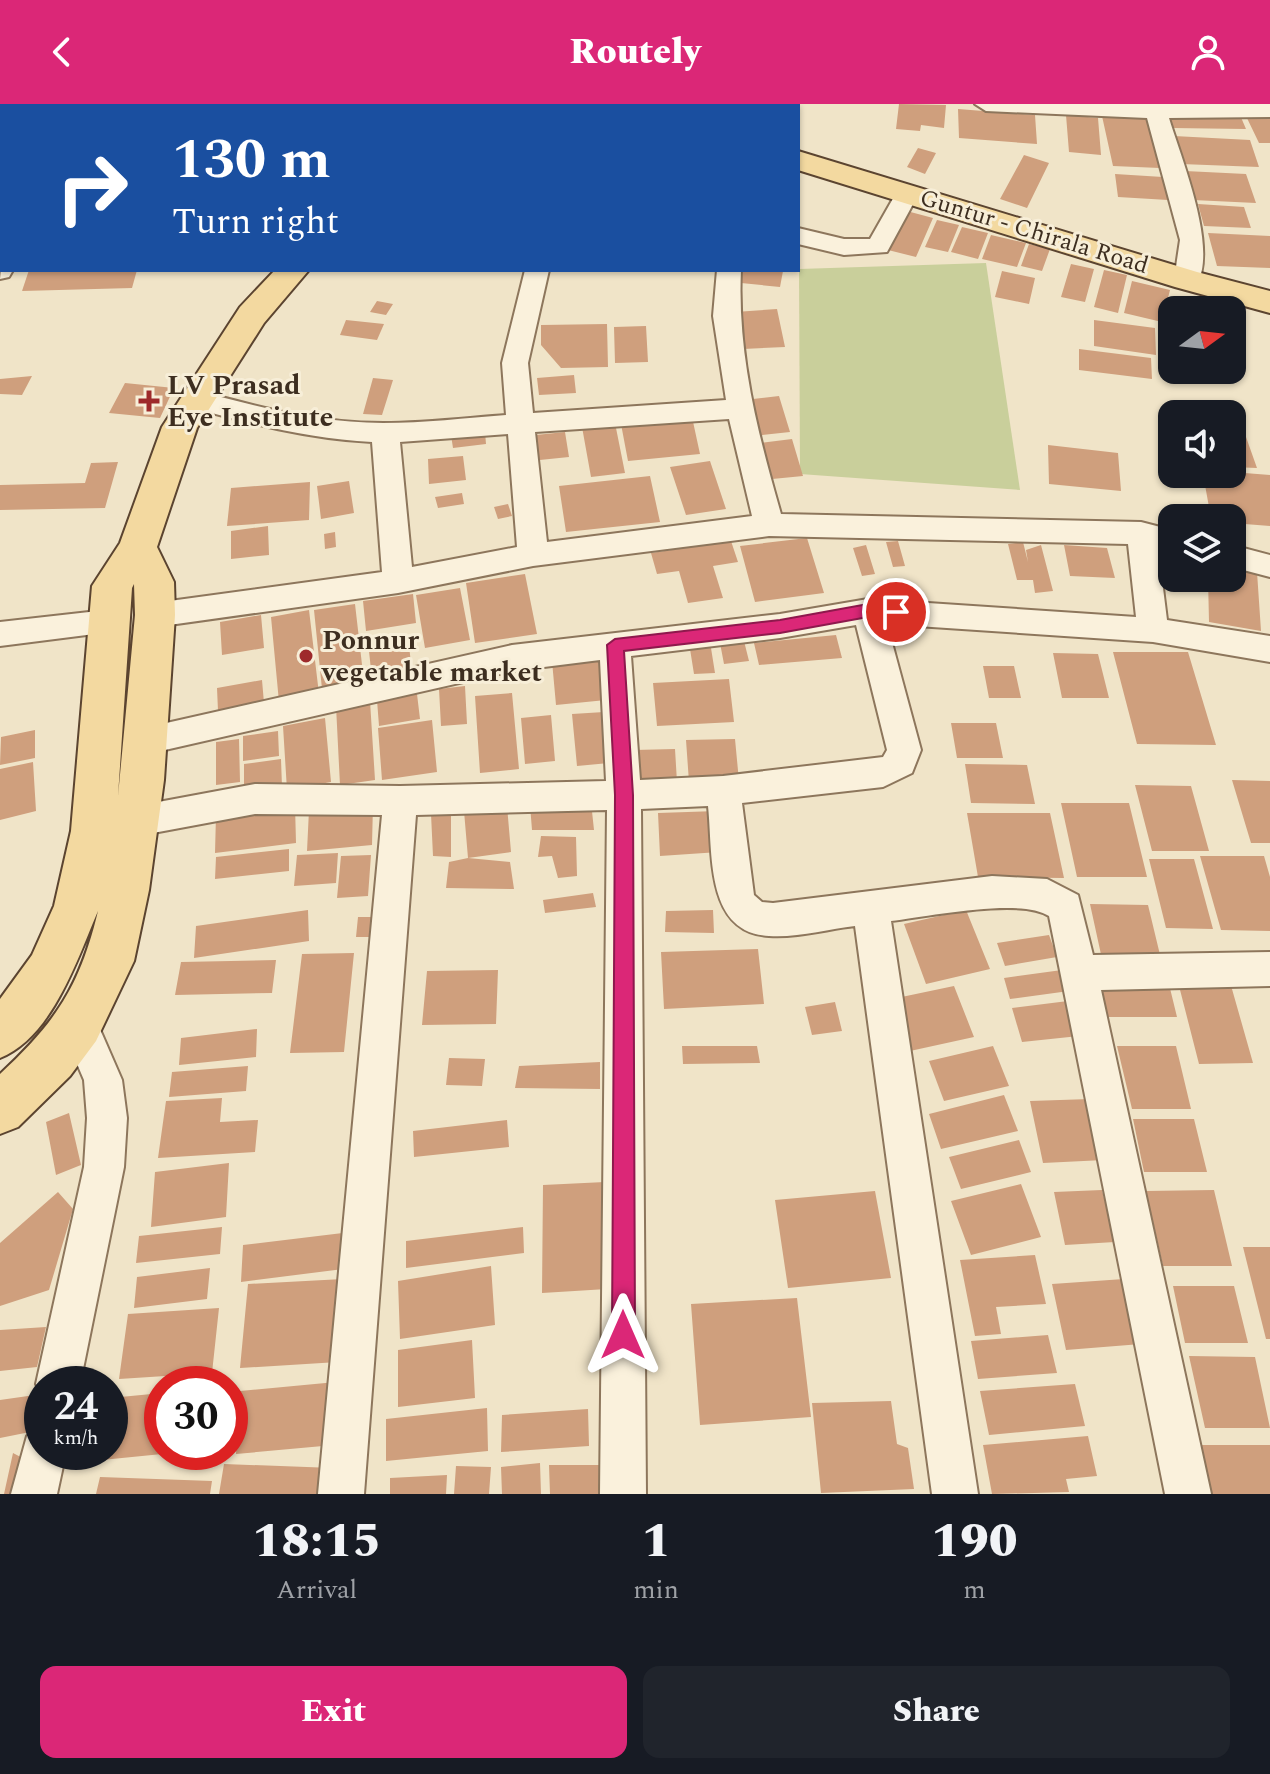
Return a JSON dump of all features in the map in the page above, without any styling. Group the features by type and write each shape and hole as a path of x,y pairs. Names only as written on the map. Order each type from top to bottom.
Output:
{"main road":[{"name":"Guntur - Chirala Road","path":"800,161 1187,280 1270,302"},
{"path":"0,1034 10,1026 49,971 77,906 93,831 112,586 138,547 180,427 252,315 291,272"},
{"path":"0,1109 52,1059 79,1024 110,961 137,821 155,615 154,582 138,547"}],"street":[{"path":"986,104 1270,110"},
{"path":"1156,108 1192,240 1187,280"},
{"path":"800,236 844,247 878,247 907,193"},
{"path":"533,555 515,363 537,272"},
{"path":"729,272 726,316 746,442 769,525"},
{"path":"196,399 283,424 333,432 385,433 743,408"},
{"path":"385,433 398,581"},
{"path":"155,615 398,581 533,555 769,525 1141,533 1158,537"},
{"path":"1141,533 1153,630"},
{"path":"1246,560 1270,566"},
{"path":"137,821 255,799 400,801 723,791 883,773 896,768 903,759 904,750 868,611"},
{"path":"143,741 512,658 780,626 868,611 1153,630 1270,649"},
{"path":"0,634 107,622"},
{"path":"615,645 624,795 623,1494"},
{"path":"723,791 737,901 744,912 758,920 992,892 1047,895 1065,907 1188,1494"},
{"path":"341,1494 400,801"},
{"path":"871,908 955,1494"},
{"path":"1081,973 1270,969"},
{"path":"62,1366 104,1167 107,1118 103,1080 79,1024"},
{"path":"34,1494 39,1470"}],"green space":[{"path":"986,263 1020,490 800,474 800,269"}],"building":[{"path":"899,104 946,105 944,128 921,125 920,131 896,129"},
{"path":"958,109 1035,115 1037,144 959,138"},
{"path":"1066,115 1098,118 1101,155 1069,152"},
{"path":"1167,115 1240,115 1246,129 1172,128"},
{"path":"1102,116 1147,118 1160,168 1113,166"},
{"path":"1246,116 1270,116 1270,143 1259,143"},
{"path":"1174,136 1250,140 1259,167 1181,164"},
{"path":"918,148 936,153 925,174 907,167"},
{"path":"1024,155 1049,163 1027,208 1000,199"},
{"path":"1185,171 1246,174 1256,203 1193,200"},
{"path":"1115,174 1163,177 1168,200 1118,197"},
{"path":"1198,204 1244,207 1251,228 1204,226"},
{"path":"903,210 933,218 916,257 884,249"},
{"path":"937,220 959,225 948,252 925,247"},
{"path":"962,227 988,233 978,259 951,252"},
{"path":"1208,233 1270,236 1270,268 1217,266"},
{"path":"991,235 1026,243 1017,267 982,259"},
{"path":"1029,244 1050,249 1042,271 1021,266"},
{"path":"1071,264 1094,269 1085,302 1061,297"},
{"path":"1104,270 1127,275 1118,313 1094,307"},
{"path":"1002,271 1035,278 1029,304 995,297"},
{"path":"28,272 136,272 132,288 22,291"},
{"path":"743,272 783,272 780,287 741,283"},
{"path":"1132,281 1170,290 1168,296 1158,296 1158,321 1124,313"},
{"path":"377,301 393,304 386,315 370,312"},
{"path":"777,309 785,347 743,349 735,312"},
{"path":"346,320 384,324 377,340 340,335"},
{"path":"1094,320 1155,328 1156,355 1094,346"},
{"path":"607,324 608,367 561,368 541,345 541,325"},
{"path":"646,326 648,362 615,363 614,327"},
{"path":"1079,349 1151,358 1152,379 1079,370"},
{"path":"574,375 576,393 539,395 537,378"},
{"path":"32,376 22,395 0,394 0,379"},
{"path":"373,378 393,380 382,415 363,414"},
{"path":"125,383 174,388 160,418 109,413"},
{"path":"779,396 790,432 754,436 744,400"},
{"path":"692,417 700,454 628,461 621,424"},
{"path":"615,423 625,473 591,477 582,427"},
{"path":"485,432 486,444 453,448 451,435"},
{"path":"565,432 569,457 530,461 526,436"},
{"path":"1246,437 1257,468 1246,468"},
{"path":"792,439 803,476 762,480 752,444"},
{"path":"1048,445 1118,453 1121,491 1049,484"},
{"path":"463,456 466,480 429,484 428,459"},
{"path":"710,461 726,509 686,515 670,467"},
{"path":"118,462 105,508 0,510 0,485 85,483 91,463"},
{"path":"1246,473 1270,475 1270,526 1246,524 1246,504 1208,504 1206,488 1246,488"},
{"path":"650,476 660,522 566,532 559,486"},
{"path":"349,481 354,513 321,519 317,486"},
{"path":"310,482 309,520 227,526 231,488"},
{"path":"462,493 464,504 438,508 435,497"},
{"path":"508,504 512,516 498,519 494,507"},
{"path":"268,526 269,555 231,559 231,531"},
{"path":"335,532 336,547 325,549 324,534"},
{"path":"807,538 824,593 755,602 740,546"},
{"path":"731,541 738,562 713,566 723,598 688,603 679,571 657,574 651,553"},
{"path":"898,541 905,566 893,567 886,542"},
{"path":"1023,542 1028,562 1026,550 1041,545 1053,591 1035,593 1033,580 1017,580 1008,544"},
{"path":"866,545 875,574 862,576 853,548"},
{"path":"1064,545 1107,548 1115,578 1070,576"},
{"path":"1246,570 1257,572 1261,631 1209,622 1208,592 1246,592"},
{"path":"525,574 537,634 475,643 466,583"},
{"path":"460,588 470,640 425,648 416,595"},
{"path":"413,594 416,623 366,631 363,601"},
{"path":"355,604 364,682 322,689 314,610"},
{"path":"309,610 319,694 279,702 271,617"},
{"path":"261,615 264,648 222,655 220,622"},
{"path":"836,635 842,658 759,665 754,643"},
{"path":"408,636 412,673 372,679 368,642"},
{"path":"744,641 749,661 724,664 720,643"},
{"path":"711,648 715,673 694,674 690,649"},
{"path":"1113,652 1188,652 1216,745 1137,744"},
{"path":"1053,653 1098,654 1109,698 1062,698"},
{"path":"600,656 606,700 556,705 552,661"},
{"path":"983,666 1014,666 1021,698 989,698"},
{"path":"729,679 734,722 657,726 653,683"},
{"path":"262,680 264,703 218,711 217,688"},
{"path":"465,686 467,724 441,726 439,689"},
{"path":"512,693 519,769 480,773 475,696"},
{"path":"417,694 420,719 379,726 377,700"},
{"path":"370,701 375,780 340,785 336,706"},
{"path":"604,712 609,763 577,766 572,714"},
{"path":"551,715 555,761 525,764 521,718"},
{"path":"325,718 331,782 287,790 283,726"},
{"path":"432,720 437,772 382,780 378,728"},
{"path":"951,723 996,723 1003,758 957,758"},
{"path":"35,730 35,758 0,765 1,737"},
{"path":"278,731 279,756 243,761 243,736"},
{"path":"239,739 240,782 216,785 216,742"},
{"path":"735,739 739,781 689,782 686,740"},
{"path":"675,749 677,782 636,784 634,750"},
{"path":"281,759 282,787 244,792 244,764"},
{"path":"33,762 36,811 0,820 0,769"},
{"path":"965,764 1027,765 1035,804 971,803"},
{"path":"1232,780 1270,781 1270,843 1251,843"},
{"path":"1135,785 1191,786 1209,851 1152,851"},
{"path":"591,802 594,830 532,830 530,805"},
{"path":"1061,803 1129,803 1147,877 1077,877"},
{"path":"373,804 372,845 307,851 309,810"},
{"path":"295,805 296,843 215,853 216,815"},
{"path":"507,806 511,852 468,858 464,811"},
{"path":"451,809 451,857 433,856 431,814"},
{"path":"717,811 719,852 660,856 658,813"},
{"path":"967,813 1050,813 1064,878 978,877"},
{"path":"541,836 576,837 577,876 558,878 552,856 538,857"},
{"path":"289,849 289,871 215,879 216,857"},
{"path":"338,853 336,883 294,886 297,855"},
{"path":"371,855 368,896 337,898 341,856"},
{"path":"1200,856 1264,856 1270,877 1270,931 1221,930"},
{"path":"468,858 510,862 514,889 446,888 449,862"},
{"path":"1149,859 1194,859 1213,929 1166,928"},
{"path":"593,893 596,907 545,913 543,900"},
{"path":"1090,904 1148,905 1161,959 1102,959"},
{"path":"308,910 309,941 194,958 196,926"},
{"path":"713,910 714,933 665,932 666,911"},
{"path":"966,910 990,969 926,984 904,924"},
{"path":"358,917 382,917 380,937 356,937"},
{"path":"1049,935 1057,957 1005,966 997,943"},
{"path":"758,949 764,1004 664,1009 661,952"},
{"path":"354,953 344,1052 290,1053 302,954"},
{"path":"276,960 272,993 175,995 181,962"},
{"path":"498,970 496,1024 422,1025 427,971"},
{"path":"1062,970 1069,991 1010,999 1004,978"},
{"path":"1099,976 1167,976 1177,1017 1108,1017"},
{"path":"1178,982 1230,982 1253,1063 1199,1064"},
{"path":"954,986 974,1037 910,1051 892,999"},
{"path":"1068,1001 1079,1036 1022,1042 1012,1008"},
{"path":"835,1002 842,1031 812,1035 805,1007"},
{"path":"257,1029 256,1057 179,1065 181,1038"},
{"path":"682,1046 757,1046 760,1063 683,1064"},
{"path":"993,1046 1009,1086 944,1101 929,1061"},
{"path":"1117,1046 1176,1046 1191,1109 1132,1109"},
{"path":"449,1058 485,1059 482,1086 446,1085"},
{"path":"600,1062 600,1089 515,1088 519,1066"},
{"path":"248,1066 246,1091 169,1097 172,1072"},
{"path":"1004,1095 1018,1131 941,1149 929,1114"},
{"path":"222,1098 220,1122 258,1120 255,1152 158,1158 166,1101"},
{"path":"1090,1099 1104,1160 1043,1163 1030,1101"},
{"path":"69,1113 81,1165 56,1175 46,1122"},
{"path":"1133,1119 1194,1119 1207,1172 1144,1172"},
{"path":"507,1120 509,1147 414,1157 413,1131"},
{"path":"1019,1140 1031,1172 961,1189 949,1157"},
{"path":"229,1163 226,1217 151,1227 155,1172"},
{"path":"605,1182 607,1289 542,1293 543,1185"},
{"path":"1021,1184 1041,1237 971,1255 951,1201"},
{"path":"1102,1190 1115,1242 1065,1245 1054,1192"},
{"path":"1214,1190 1232,1266 1163,1266 1146,1191"},
{"path":"875,1191 891,1278 788,1288 775,1200"},
{"path":"58,1192 73,1209 49,1290 0,1306 0,1243"},
{"path":"222,1227 220,1254 136,1263 139,1236"},
{"path":"523,1227 524,1253 406,1268 406,1241"},
{"path":"351,1232 351,1268 241,1282 243,1245"},
{"path":"1243,1247 1270,1247 1270,1339 1266,1339"},
{"path":"1035,1255 1046,1304 996,1307 1001,1334 975,1336 960,1260"},
{"path":"491,1266 495,1325 400,1339 398,1281"},
{"path":"210,1268 207,1299 134,1308 137,1277"},
{"path":"343,1279 338,1362 240,1366 248,1284"},
{"path":"1124,1279 1141,1344 1066,1350 1052,1284"},
{"path":"1173,1286 1234,1286 1248,1343 1185,1343"},
{"path":"797,1298 811,1417 700,1425 691,1304"},
{"path":"219,1308 213,1366 144,1366 144,1377 128,1378 128,1366 121,1366 128,1314"},
{"path":"46,1327 37,1366 0,1371 0,1330"},
{"path":"1048,1335 1057,1373 978,1379 971,1341"},
{"path":"472,1340 475,1398 398,1407 398,1350"},
{"path":"1189,1356 1255,1357 1270,1428 1205,1428"},
{"path":"336,1382 334,1445 248,1453 248,1390"},
{"path":"1075,1384 1085,1426 989,1435 980,1391"},
{"path":"144,1395 144,1456 128,1457 128,1396"},
{"path":"24,1397 24,1433 0,1438 0,1400"},
{"path":"891,1401 897,1444 908,1448 914,1489 821,1493 812,1403"},
{"path":"487,1408 488,1451 386,1461 386,1419"},
{"path":"588,1409 589,1446 501,1452 502,1415"},
{"path":"1088,1436 1097,1476 1066,1479 1069,1492 992,1494 983,1445"},
{"path":"1195,1445 1270,1445 1270,1494 1206,1494"},
{"path":"13,1453 24,1459 24,1470 28,1470 24,1494 4,1494"},
{"path":"540,1463 541,1494 502,1494 501,1467"},
{"path":"248,1465 333,1468 330,1494 219,1494 223,1470 248,1470"},
{"path":"549,1465 602,1465 599,1494 550,1494"},
{"path":"456,1466 491,1467 489,1494 454,1494"},
{"path":"447,1475 446,1494 390,1494 390,1478"},
{"path":"100,1477 212,1481 210,1494 96,1494"}],"place":[{"name":"LV Prasad Eye Institute","path":"149,401"},
{"name":"Ponnur vegetable market","path":"306,656"}],"route":[{"path":"623,1335 624,795 615,645 780,626 868,611 896,612"}]}
